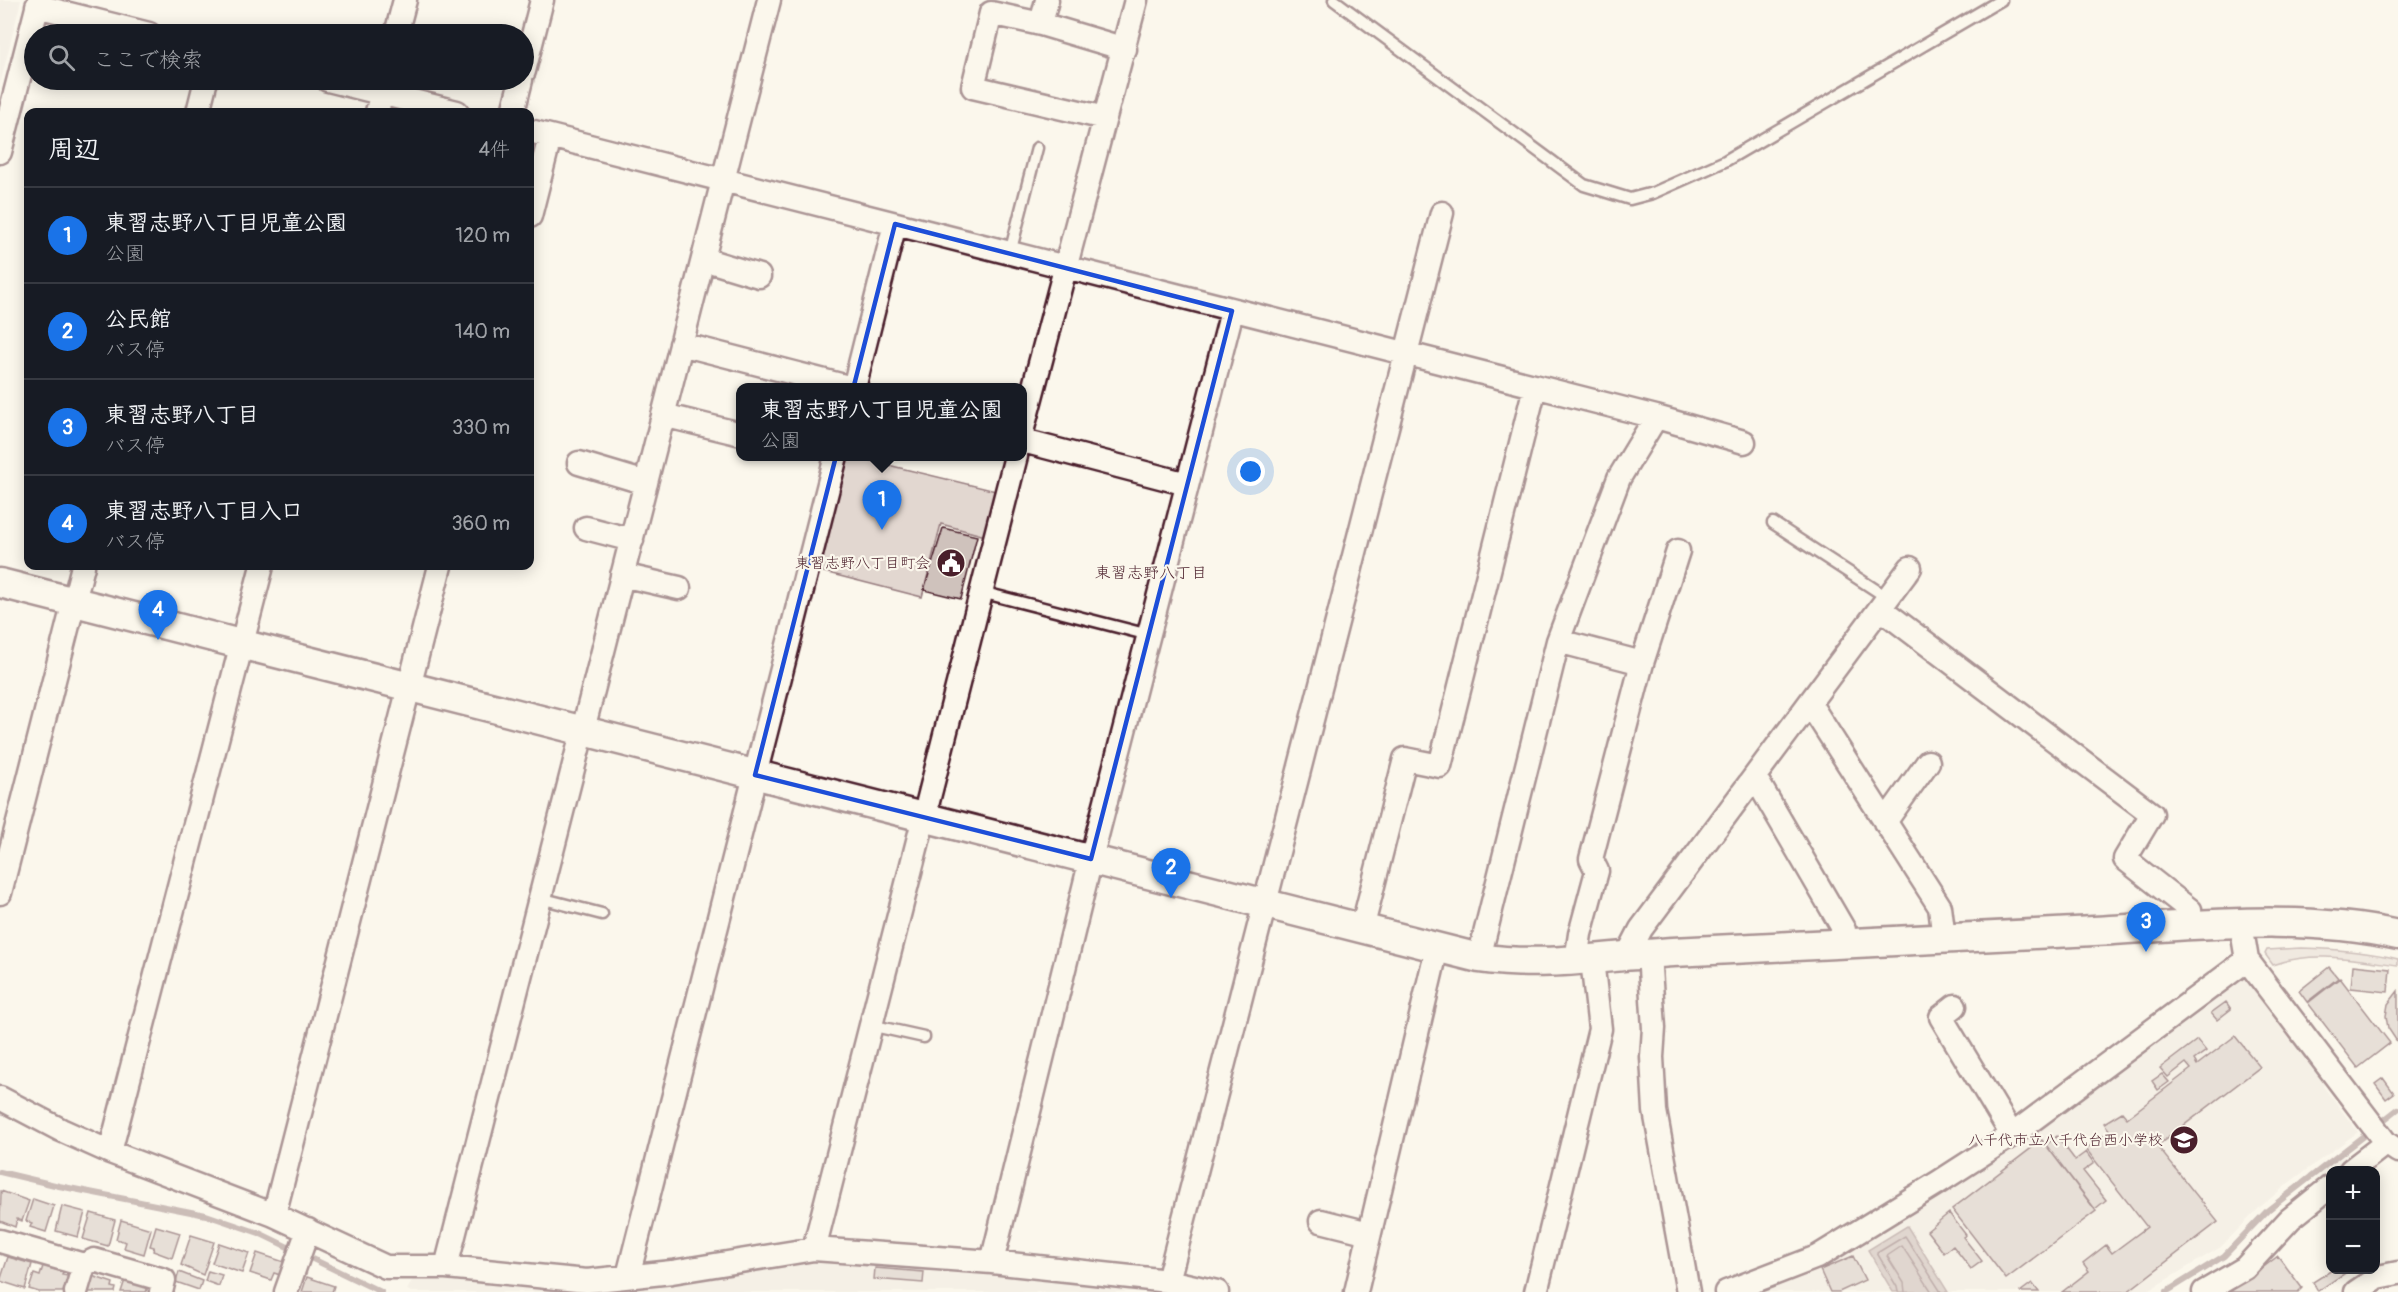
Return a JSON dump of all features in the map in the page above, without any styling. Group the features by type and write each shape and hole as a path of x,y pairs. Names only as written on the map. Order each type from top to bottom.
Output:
{"street":[{"path":"399,24 405,0"},
{"path":"534,32 542,0"},
{"path":"446,1267 769,0"},
{"path":"1041,24 1047,0"},
{"path":"1027,412 1064,267 1125,49 1136,0"},
{"path":"33,24 38,3 113,24"},
{"path":"1106,118 973,87 991,13 1041,24 1125,49"},
{"path":"0,152 24,58"},
{"path":"199,108 204,90"},
{"path":"363,90 440,108"},
{"path":"514,108 518,90"},
{"path":"534,183 540,134 1656,417 1744,442"},
{"path":"1168,1281 1442,213"},
{"path":"854,383 896,224"},
{"path":"703,260 759,276"},
{"path":"992,1262 1091,859 1232,311"},
{"path":"681,344 837,383"},
{"path":"1362,929 1406,759 1440,766 1535,387"},
{"path":"663,415 736,433"},
{"path":"1479,958 1558,641 1619,478 1656,417"},
{"path":"1027,442 1187,484"},
{"path":"628,1276 835,461"},
{"path":"814,1249 1015,461"},
{"path":"579,463 646,483"},
{"path":"586,528 632,540"},
{"path":"1536,1292 1600,1029 1580,934 1597,871 1591,859 1642,663 1678,551"},
{"path":"1688,1292 1655,1111 1652,1057 1654,1028 1638,955 1641,929 1910,568"},
{"path":"0,893 82,570"},
{"path":"110,1152 261,570"},
{"path":"274,1215 439,570"},
{"path":"622,575 679,588"},
{"path":"0,583 583,729 1437,948 1512,963 2241,924 2344,925 2398,935"},
{"path":"1885,603 2152,814 2125,859 2190,910 2185,927"},
{"path":"1558,641 1642,663"},
{"path":"1810,704 1940,907 1944,939"},
{"path":"1885,822 1928,762"},
{"path":"1755,777 1844,930 1843,944"},
{"path":"2241,924 2247,960 2383,1138 2355,1166"},
{"path":"1356,1292 1437,948"},
{"path":"1726,1292 1817,1257 2012,1135 2247,960"},
{"path":"1955,1006 1941,1017 2012,1135"},
{"path":"0,1098 61,1130 110,1152 274,1215 304,1244 386,1267 446,1267 587,1281 814,1249 992,1262 1168,1281 1216,1292"},
{"path":"2204,1292 2245,1268 2290,1219 2322,1196"},
{"path":"1322,1221 1369,1233"},
{"path":"0,1242 84,1265 94,1260 164,1280 160,1292"},
{"path":"286,1292 304,1244"},
{"path":"76,1292 84,1265"},
{"path":"2356,1292 2378,1277 2398,1274"}],"lane":[{"path":"1334,0 1584,185 1630,199 1653,193 1725,161 2001,0"},
{"path":"1010,254 1037,148"},
{"path":"1773,523 1885,603"},
{"path":"981,592 1149,634"},
{"path":"540,898 602,914"},
{"path":"870,1025 924,1037"}],"highlighted area":[{"path":"895,224 1232,311 1091,859 755,775"}],"shaded area":[{"path":"0,0 21,0 0,84"},
{"path":"843,461 872,461 1000,492 989,537 941,524 922,597 816,570"},
{"path":"2301,948 2374,954 2398,959 2398,965 2319,957 2288,960 2273,965 2265,954 2267,950"},
{"name":"八千代市立八千代台西小学校","path":"2242,977 2251,979 2326,1081 2323,1086 2358,1132 2259,1208 2221,1247 2146,1292 1749,1292 2009,1147 2209,1005"},
{"path":"824,1258 990,1270 1181,1292 412,1292 407,1290 416,1273 589,1289"}],"water":[{"path":"1907,1226 1948,1292 1893,1292 1868,1250"}],"building":[{"name":"東習志野八丁目町会","path":"943,528 977,536 961,599 924,590"},
{"path":"2353,965 2390,969 2388,992 2351,988"},
{"path":"2329,967 2338,978 2307,1002 2299,991"},
{"path":"2340,978 2390,1043 2358,1068 2308,1003"},
{"path":"2398,991 2398,1043 2388,1028 2386,1016 2388,1004"},
{"path":"2226,1002 2231,1009 2217,1020 2211,1013"},
{"path":"2235,1036 2260,1067 2157,1146 2218,1222 2127,1292 2062,1292 2089,1271 2083,1263 2106,1245 2112,1253 2147,1227 2086,1149 2110,1131 2104,1123 2122,1112 2127,1118 2191,1069 2186,1063 2168,1077 2160,1068 2197,1040 2206,1051 2194,1060 2197,1065"},
{"path":"2162,1074 2169,1082 2158,1090 2152,1081"},
{"path":"2383,1078 2394,1093 2386,1099 2375,1084"},
{"path":"2057,1136 2075,1160 2086,1152 2094,1163 2083,1171 2106,1200 2095,1209 2046,1145"},
{"path":"2042,1140 2096,1211 2006,1279 1952,1209"},
{"path":"1,1191 29,1201 22,1221 17,1219 15,1227 0,1221"},
{"path":"33,1199 54,1206 46,1232 30,1227 32,1223 26,1221"},
{"path":"62,1206 85,1212 78,1237 56,1231"},
{"path":"91,1213 115,1220 108,1246 83,1239"},
{"path":"1949,1213 1966,1235 1963,1237 1982,1261 1971,1269 1953,1246 1944,1253 1927,1231"},
{"path":"121,1220 151,1229 144,1254 124,1248 126,1242 116,1239"},
{"path":"156,1226 180,1233 172,1258 153,1251 154,1247 150,1246"},
{"path":"191,1235 214,1242 203,1275 181,1265"},
{"path":"219,1243 249,1253 242,1273 212,1263"},
{"path":"257,1253 284,1262 280,1275 274,1273 271,1280 250,1273"},
{"path":"1853,1256 1865,1280 1839,1292 1830,1292 1820,1270"},
{"path":"2278,1256 2302,1288 2298,1292 2226,1292 2235,1285 2240,1285"},
{"path":"8,1257 32,1264 25,1289 0,1281"},
{"path":"43,1266 63,1272 62,1275 68,1276 63,1292 39,1292 29,1289 34,1274 40,1276"},
{"path":"875,1268 924,1272 923,1283 874,1279"},
{"path":"208,1271 222,1275 219,1286 205,1281"},
{"path":"179,1272 202,1281 199,1290 176,1282"},
{"path":"2326,1274 2344,1274 2318,1291 2313,1282"},
{"path":"92,1276 113,1283 112,1287 116,1288 115,1292 86,1292"},
{"path":"307,1277 334,1286 332,1292 302,1292"},
{"path":"125,1280 148,1287 146,1292 121,1292"},
{"path":"2032,1283 2039,1292 2020,1292"}],"waterway":[{"path":"2166,1292 2224,1256 2268,1210 2398,1109"},
{"path":"0,1172 206,1215 259,1233 381,1292"}],"place":[{"name":"東習志野八丁目児童公園","path":"882,530"},
{"name":"東習志野八丁目町会","path":"951,563"},
{"name":"東習志野八丁目入口","path":"158,640"},
{"name":"公民館","path":"1171,898"},
{"name":"東習志野八丁目","path":"2146,952"},
{"name":"八千代市立八千代台西小学校","path":"2184,1140"}],"district":[{"name":"東習志野八丁目","path":"1151,573"}]}
